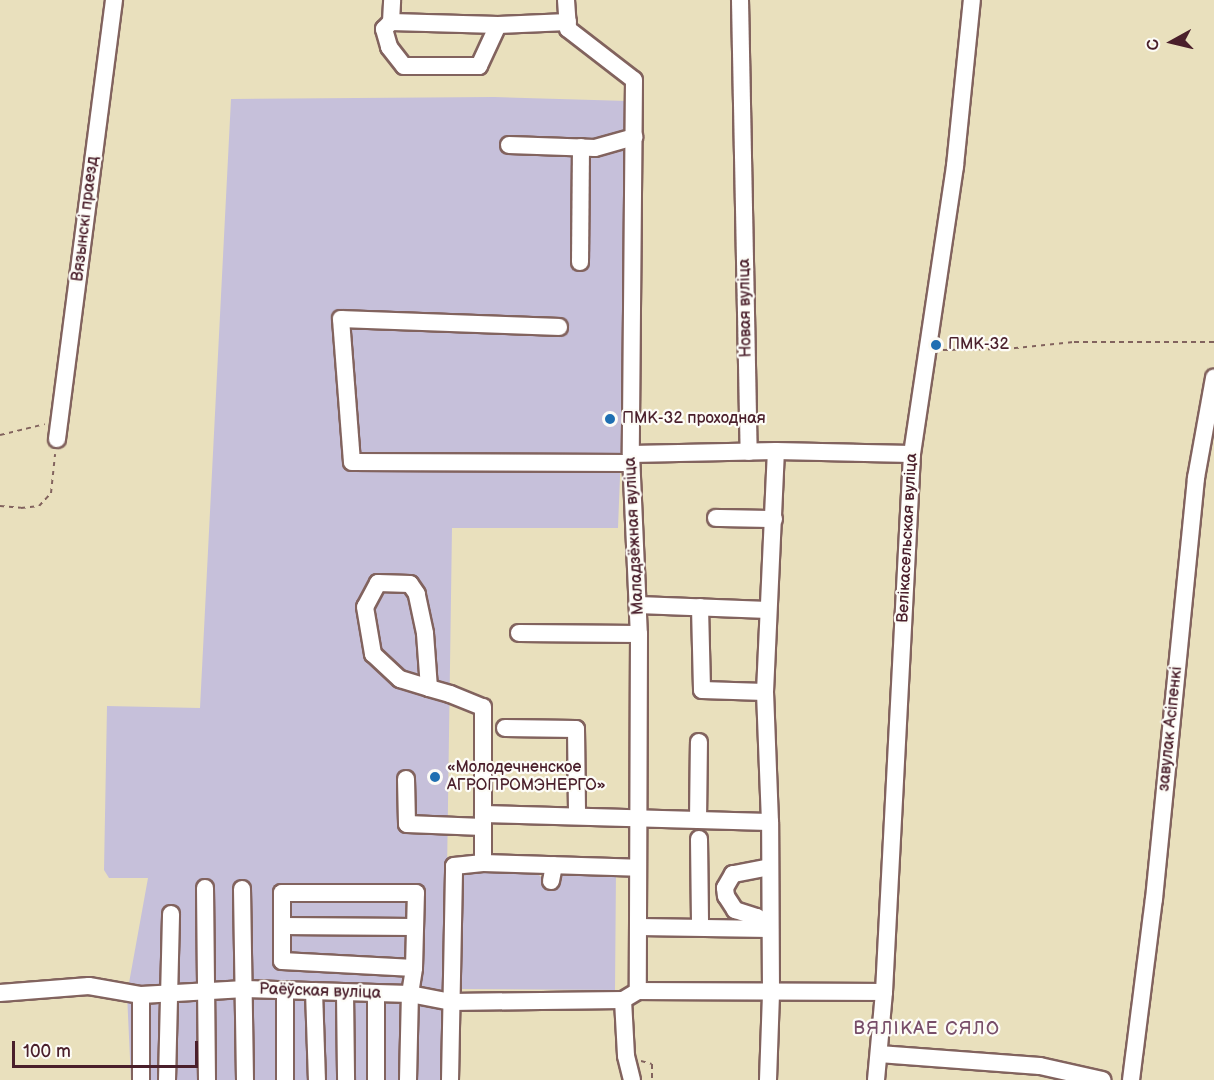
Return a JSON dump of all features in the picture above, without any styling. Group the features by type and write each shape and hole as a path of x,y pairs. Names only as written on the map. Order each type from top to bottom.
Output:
{"street":[{"name":"Вязынскі праезд","path":"57,439 114,0"},
{"path":"392,0 391,21 384,29 389,47 404,66 479,66 498,25"},
{"path":"391,21 498,25 568,22 566,0"},
{"name":"Новая вуліца","path":"740,0 749,452"},
{"name":"Велікасельская вуліца","path":"876,1080 884,992 912,454 955,166 972,0"},
{"name":"Маладзёжная вуліца","path":"568,22 568,29 634,80 631,459 639,634 639,927 626,1056 632,1080"},
{"path":"508,145 595,148 634,137"},
{"path":"580,262 581,147"},
{"path":"559,327 341,319 352,462 631,459 776,451 912,454"},
{"name":"завулак Асіпенкі","path":"1131,1080 1154,899 1196,478 1214,378"},
{"path":"768,1080 771,992 770,822 765,692 776,451"},
{"path":"716,518 774,519"},
{"path":"429,688 425,633 417,594 410,584 378,583 365,608 373,654 400,678 483,707 483,863"},
{"path":"638,605 768,610"},
{"path":"700,608 702,690 765,692"},
{"path":"519,633 639,634"},
{"path":"505,728 576,729 577,816"},
{"path":"698,819 699,742"},
{"path":"406,779 407,824 577,816 770,822"},
{"path":"699,839 700,927"},
{"path":"450,1080 454,867 483,863 553,873 638,868"},
{"path":"770,867 733,874 725,888 726,896 735,910 757,917 770,929"},
{"path":"205,888 207,1080"},
{"path":"242,889 245,1080"},
{"path":"408,1080 410,994 414,968 413,927 416,893 282,893 282,961 414,968"},
{"path":"168,1080 171,914"},
{"path":"282,926 413,927"},
{"path":"639,927 770,929"},
{"name":"Раёўская вуліца","path":"0,993 89,987 141,995 170,995 245,989 410,994 451,1002 771,992 884,992"},
{"path":"285,990 285,1080"},
{"path":"314,991 317,1080"},
{"path":"345,993 346,1080"},
{"path":"376,994 376,1080"},
{"path":"141,995 141,1080"},
{"path":"879,1054 1040,1066 1102,1080"}],"path":[{"path":"928,350 1005,349 1074,342 1214,342"},
{"path":"0,435 60,421"},
{"path":"0,506 21,508 39,506 51,493 57,439"}],"shaded area":[{"path":"494,97 628,101 624,376 618,528 452,528 444,1080 131,1080 127,994 148,878 109,878 104,870 107,706 200,708 231,99"},
{"path":"465,870 534,870 545,881 556,881 566,871 616,872 615,990 459,989 460,875"}],"place":[{"name":"ПМК-32","path":"936,345"},
{"name":"ПМК-32 проходная","path":"610,419"},
{"name":"«Молодечненское АГРОПРОМЭНЕРГО»","path":"435,777"}],"district":[{"name":"ВЯЛІКАЕ СЯЛО","path":"927,1029"}]}
